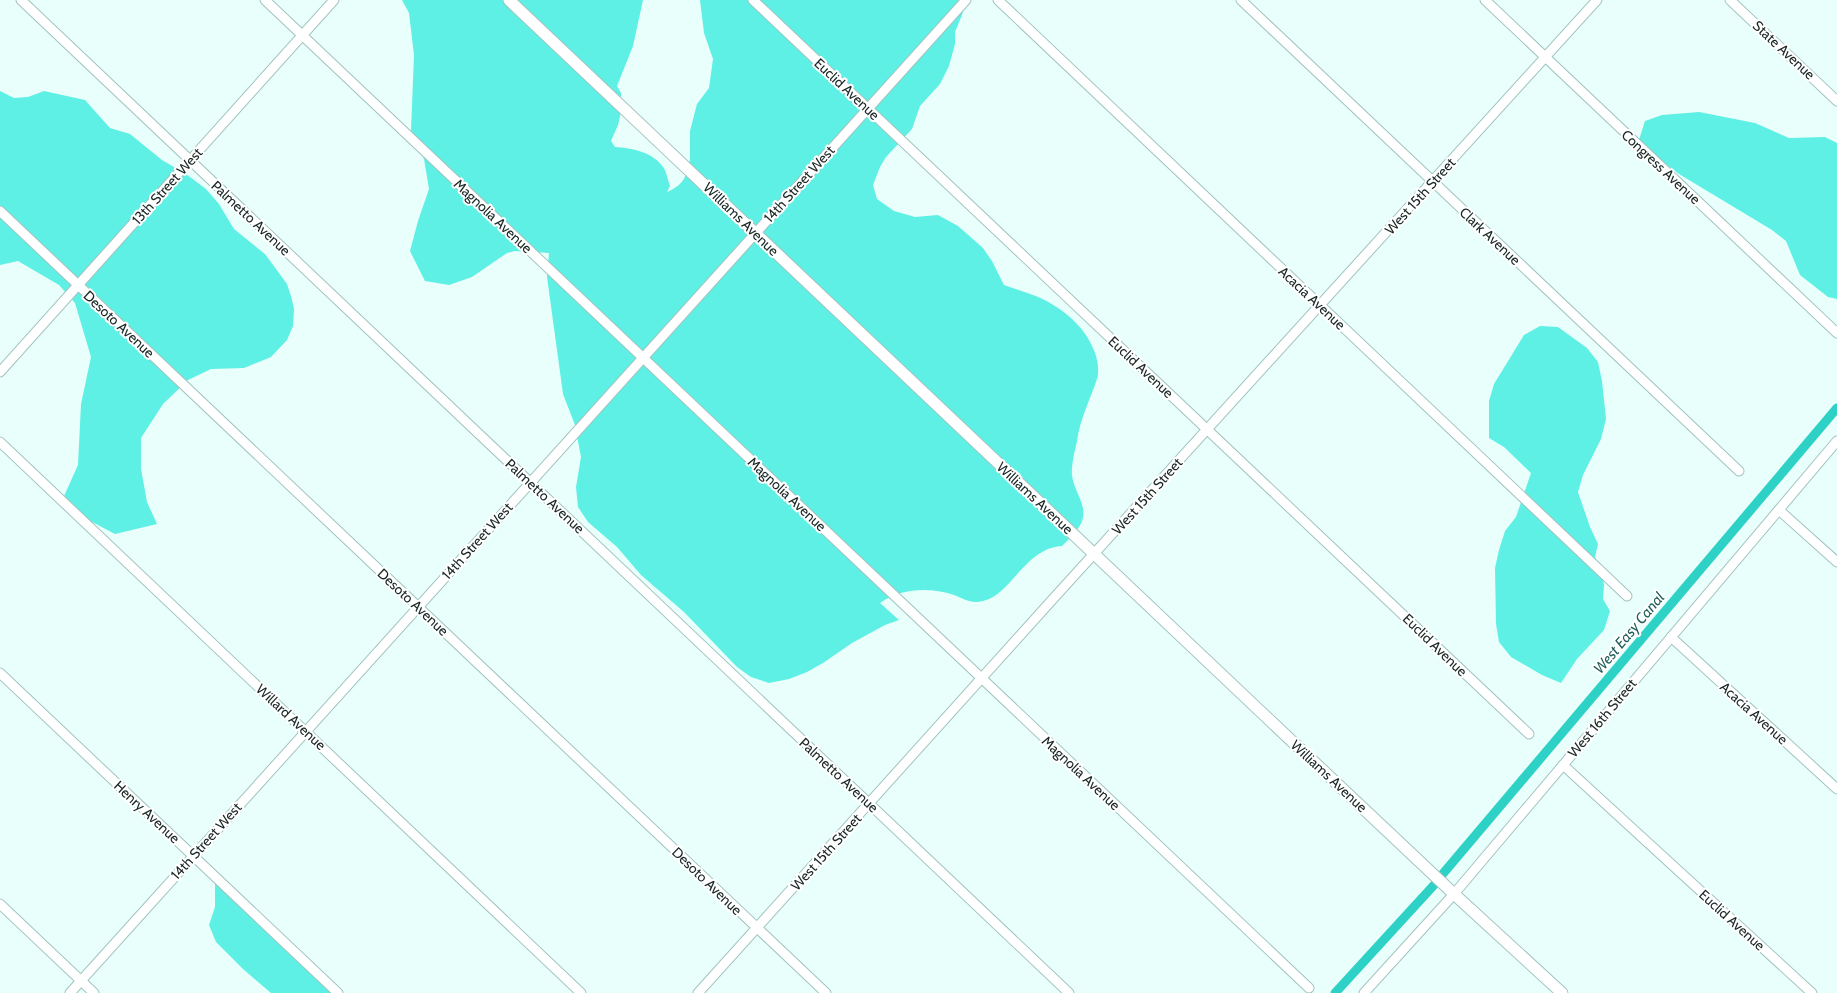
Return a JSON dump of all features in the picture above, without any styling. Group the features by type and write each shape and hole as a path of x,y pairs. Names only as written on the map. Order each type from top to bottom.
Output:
{"street":[{"name":"Palmetto Avenue","path":"21,0 1069,993"},
{"name":"Magnolia Avenue","path":"265,0 1309,988"},
{"name":"13th Street West","path":"0,372 334,0"},
{"name":"Williams Avenue","path":"509,0 1454,894 1562,993"},
{"name":"Euclid Avenue","path":"753,0 1529,734"},
{"name":"14th Street West","path":"70,993 966,0"},
{"name":"Acacia Avenue","path":"998,0 1627,596"},
{"name":"Clark Avenue","path":"1241,0 1739,471"},
{"name":"Congress Avenue","path":"1485,0 1837,333"},
{"name":"West 15th Street","path":"698,993 1597,0"},
{"name":"State Avenue","path":"1730,0 1837,101"},
{"name":"Desoto Avenue","path":"0,211 826,993"},
{"name":"West 16th Street","path":"1364,993 1454,894 1837,441"},
{"name":"Willard Avenue","path":"0,442 581,993"},
{"path":"1779,510 1837,562"},
{"name":"Acacia Avenue","path":"1671,637 1837,789"},
{"name":"Henry Avenue","path":"0,673 338,993"},
{"name":"Euclid Avenue","path":"1563,765 1812,993"},
{"path":"0,904 94,993"}],"shaded area":[{"path":"402,0 503,0 621,112 611,141 615,147 643,152 661,164 666,172 670,186 667,192 679,185 686,173 1071,537 1062,546 1049,549 1038,555 1002,590 993,597 983,601 971,601 945,592 925,590 906,592 888,598 880,603 899,620 885,625 852,643 807,672 789,679 769,683 751,677 737,667 684,612 641,575 617,547 588,522 578,507 576,487 581,457 575,425 563,394 547,277 549,253 515,251 507,253 472,277 449,285 425,281 410,251 429,189 424,159 411,131 414,55 409,13"},
{"path":"515,0 643,0 633,46 617,86 621,93 621,100"},
{"path":"700,0 966,0 955,32 955,44 949,66 940,84 920,106 912,129 886,157 873,185 877,199 894,211 915,217 938,215 958,226 983,248 1004,285 1033,295 1060,309 1075,322 1088,338 1098,362 1098,371 1097,379 1080,425 1073,463 1073,482 1083,509 1081,523 1076,531 689,164 690,131 697,104 709,88 713,59 704,33"},
{"path":"0,91 14,98 28,97 44,91 85,100 110,128 130,134 162,160 186,174 206,189 219,204 234,229 265,254 287,284 294,309 293,326 287,340 271,357 244,368 211,369 188,380 163,404 141,438 141,469 147,502 157,524 115,534 60,505 78,465 81,404 91,357 75,303 59,285 18,261 0,265"},
{"path":"1699,112 1755,123 1789,138 1825,137 1837,143 1837,299 1828,297 1800,275 1786,241 1772,230 1679,174 1651,153 1639,140 1645,121 1662,115"},
{"path":"1540,326 1558,327 1587,348 1598,362 1606,419 1601,439 1583,475 1578,492 1598,544 1595,557 1602,571 1603,599 1610,611 1604,630 1577,659 1561,683 1542,675 1511,657 1499,642 1496,624 1495,568 1499,550 1505,531 1516,517 1531,473 1504,447 1489,438 1489,401 1494,384 1524,335"},
{"path":"215,876 337,993 271,993 243,969 216,942 209,925 215,907"}],"waterway":[{"name":"West Easy Canal","path":"1441,876 1837,408"},
{"name":"West Easy Canal","path":"1335,993 1434,885"}]}
